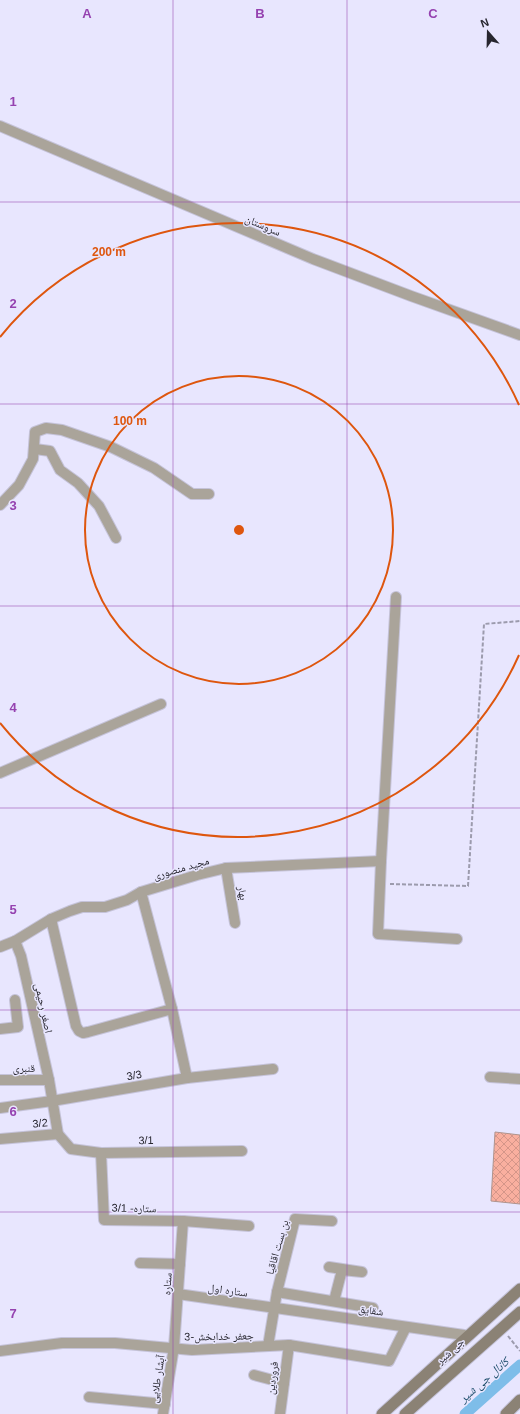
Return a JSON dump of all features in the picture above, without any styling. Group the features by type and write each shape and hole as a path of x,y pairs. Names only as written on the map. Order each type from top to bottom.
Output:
{"main road":[{"name":"جی شیر","path":"382,1414 520,1289"},
{"name":"جی شیر","path":"404,1414 520,1312"},
{"path":"506,1414 520,1400"}],"street":[{"name":"سروستان","path":"0,126 312,259 404,294 520,335"},
{"path":"0,505 19,485 33,459 35,449 35,432 46,428 62,430 111,447 154,468 192,494 209,494"},
{"path":"35,449 50,451 60,470 78,483 99,506 116,538"},
{"path":"396,597 378,934 457,939"},
{"path":"0,773 161,704"},
{"name":"مجید منصوری","path":"0,947 15,941 52,919 82,907 104,907 127,900 141,892 226,868 381,861"},
{"name":"بهار","path":"226,868 235,923"},
{"path":"141,892 172,1009 188,1078"},
{"path":"52,919 76,1026 79,1031 83,1033 88,1032 172,1009"},
{"name":"اصغر رحیمی","path":"15,941 20,956 48,1080 58,1134"},
{"path":"0,1028 18,1027 15,1000"},
{"name":"3/3","path":"0,1108 52,1101 188,1078 273,1069"},
{"path":"490,1077 520,1079"},
{"name":"قنبری","path":"0,1080 48,1080"},
{"name":"3/2","path":"0,1139 58,1134"},
{"name":"3/1","path":"58,1134 71,1149 101,1153 242,1151"},
{"name":"ستاره- 3/1","path":"101,1153 104,1220 183,1221"},
{"name":"بن بست اقاقیا","path":"277,1292 295,1218 332,1221"},
{"path":"183,1221 249,1226"},
{"name":"ستاره","path":"174,1347 183,1221"},
{"path":"140,1263 180,1264"},
{"path":"329,1267 362,1272 342,1270 334,1301"},
{"path":"268,1346 277,1292 372,1308"},
{"name":"ستاره اول","path":"178,1294 274,1309"},
{"name":"شقایق","path":"274,1309 464,1335"},
{"name":"جعفر خدابخش-3","path":"0,1351 62,1343 115,1343 174,1347 192,1350 289,1345 389,1361 406,1327"},
{"name":"فروردین","path":"280,1414 289,1345"},
{"name":"آبشار طلایی","path":"163,1414 166,1404 174,1347"},
{"path":"254,1375 284,1383"},
{"path":"89,1397 166,1404"}],"path":[{"path":"380,884 468,886 484,624 520,621"},
{"path":"513,1342 520,1351"}],"building":[{"path":"495,1132 520,1135 520,1204 491,1201"}],"waterway":[{"name":"کانال جی شیر","path":"465,1414 520,1365"}]}
